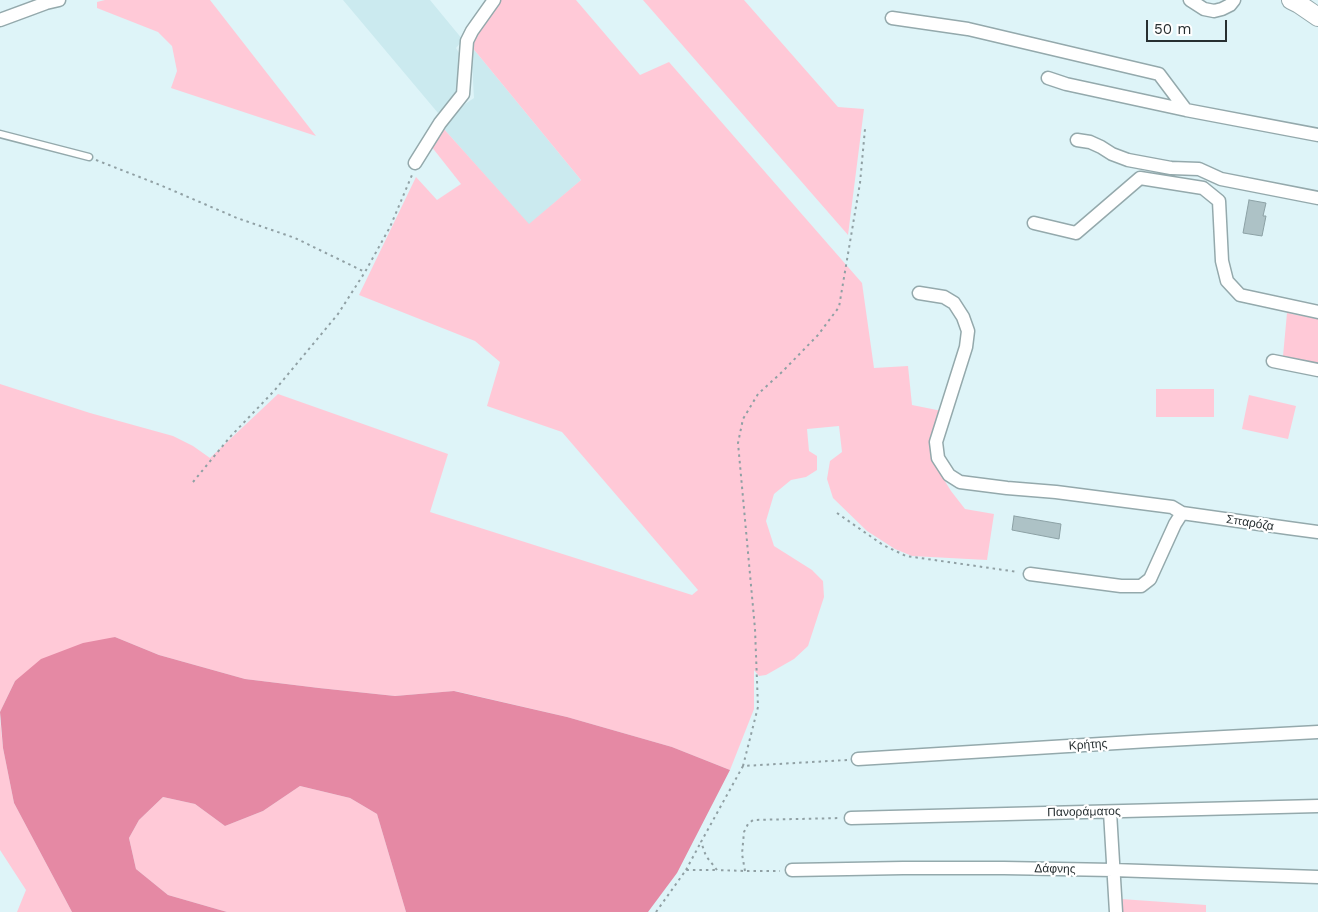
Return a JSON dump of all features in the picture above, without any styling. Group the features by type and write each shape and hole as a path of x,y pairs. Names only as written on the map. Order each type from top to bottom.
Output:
{"main road":[{"path":"1291,0 1318,17"}],"street":[{"path":"0,20 59,0"},
{"path":"415,163 440,123 463,94 467,42 472,31 494,0"},
{"path":"1190,0 1204,9 1214,11 1222,9 1234,0"},
{"path":"1204,9 1213,7 1223,0"},
{"path":"892,18 968,29 1159,74 1186,110"},
{"path":"1048,78 1066,84 1186,110 1318,135"},
{"path":"1077,140 1090,142 1128,160 1171,168 1199,170 1221,180 1318,198"},
{"path":"1034,223 1076,233 1140,178 1203,188 1219,201 1222,262 1226,281 1240,295 1318,312"},
{"name":"Σπαρόζα","path":"919,293 944,297 954,303 963,317 968,331 966,347 936,442 938,458 949,474 960,482 1056,492 1172,508 1182,513 1318,532"},
{"path":"1273,361 1318,370"},
{"path":"1030,574 1121,586 1141,586 1150,579 1182,513"},
{"name":"Κρήτης","path":"858,759 1318,732"},
{"name":"Πανοράματος","path":"851,818 1318,806"},
{"path":"1110,812 1116,912"},
{"name":"Δάφνης","path":"792,870 903,868 1114,870 1318,877"}],"lane":[{"path":"0,134 89,157"}],"path":[{"path":"656,912 686,870 743,766 758,707 755,629 738,443 743,418 758,394 818,335 839,307 860,183 865,129"},
{"path":"89,157 237,218 295,238 365,272"},
{"path":"194,482 230,437 274,391 338,314 365,272 394,219 411,180 415,163"},
{"path":"837,513 883,545 906,556 1030,574"},
{"path":"743,766 858,759"},
{"path":"745,871 742,854 744,832 748,824 753,820 851,818"},
{"path":"701,842 706,856 717,870"},
{"path":"686,870 792,870"}],"shaded area":[{"path":"105,0 210,0 316,136 171,88 177,71 172,46 158,32 97,8 97,2"},
{"path":"343,0 430,0 463,40 456,48 461,56 457,95 438,113"},
{"path":"496,0 576,0 640,75 669,62 862,283 874,368 908,366 912,405 942,411 937,461 943,478 965,509 994,514 987,560 912,556 895,549 867,531 833,498 827,479 830,461 842,452 839,426 807,429 809,451 817,456 817,470 806,477 791,480 774,494 766,521 774,546 812,570 823,581 824,597 808,646 794,659 766,675 759,676 754,670 754,709 730,770 672,747 567,717 455,691 395,696 245,679 159,655 115,637 15,681 0,712 0,384 90,413 173,436 193,446 210,458 278,394 448,454 430,512 692,595 698,590 562,432 487,406 500,362 475,341 359,295 416,177 437,200 461,184 431,146 443,128 529,224 581,180 471,46"},
{"path":"643,0 744,0 838,107 864,109 848,235"},
{"path":"471,46 581,180 529,225 443,128 465,104 474,98"},
{"path":"1287,313 1318,319 1318,363 1283,356"},
{"path":"1156,389 1214,389 1214,417 1156,417"},
{"path":"1249,395 1296,406 1288,439 1242,429"},
{"path":"115,637 159,655 245,679 395,696 454,691 567,717 672,747 730,770 677,873 648,912 406,912 377,814 350,798 300,786 263,811 225,826 195,804 163,797 139,820 129,838 136,869 168,895 227,912 72,912 14,803 3,748 0,712 15,681 41,659 83,643"},
{"path":"0,719 3,748 14,803 72,912 17,912 26,890 0,850"},
{"path":"300,786 350,798 377,814 406,912 227,912 168,895 136,869 129,838 139,820 163,797 195,804 225,826 263,811"},
{"path":"1121,899 1206,905 1206,912 1121,912"}],"building":[{"path":"1249,200 1266,203 1263,216 1266,216 1262,236 1243,233"},
{"path":"1014,516 1061,524 1059,539 1012,530"}]}
